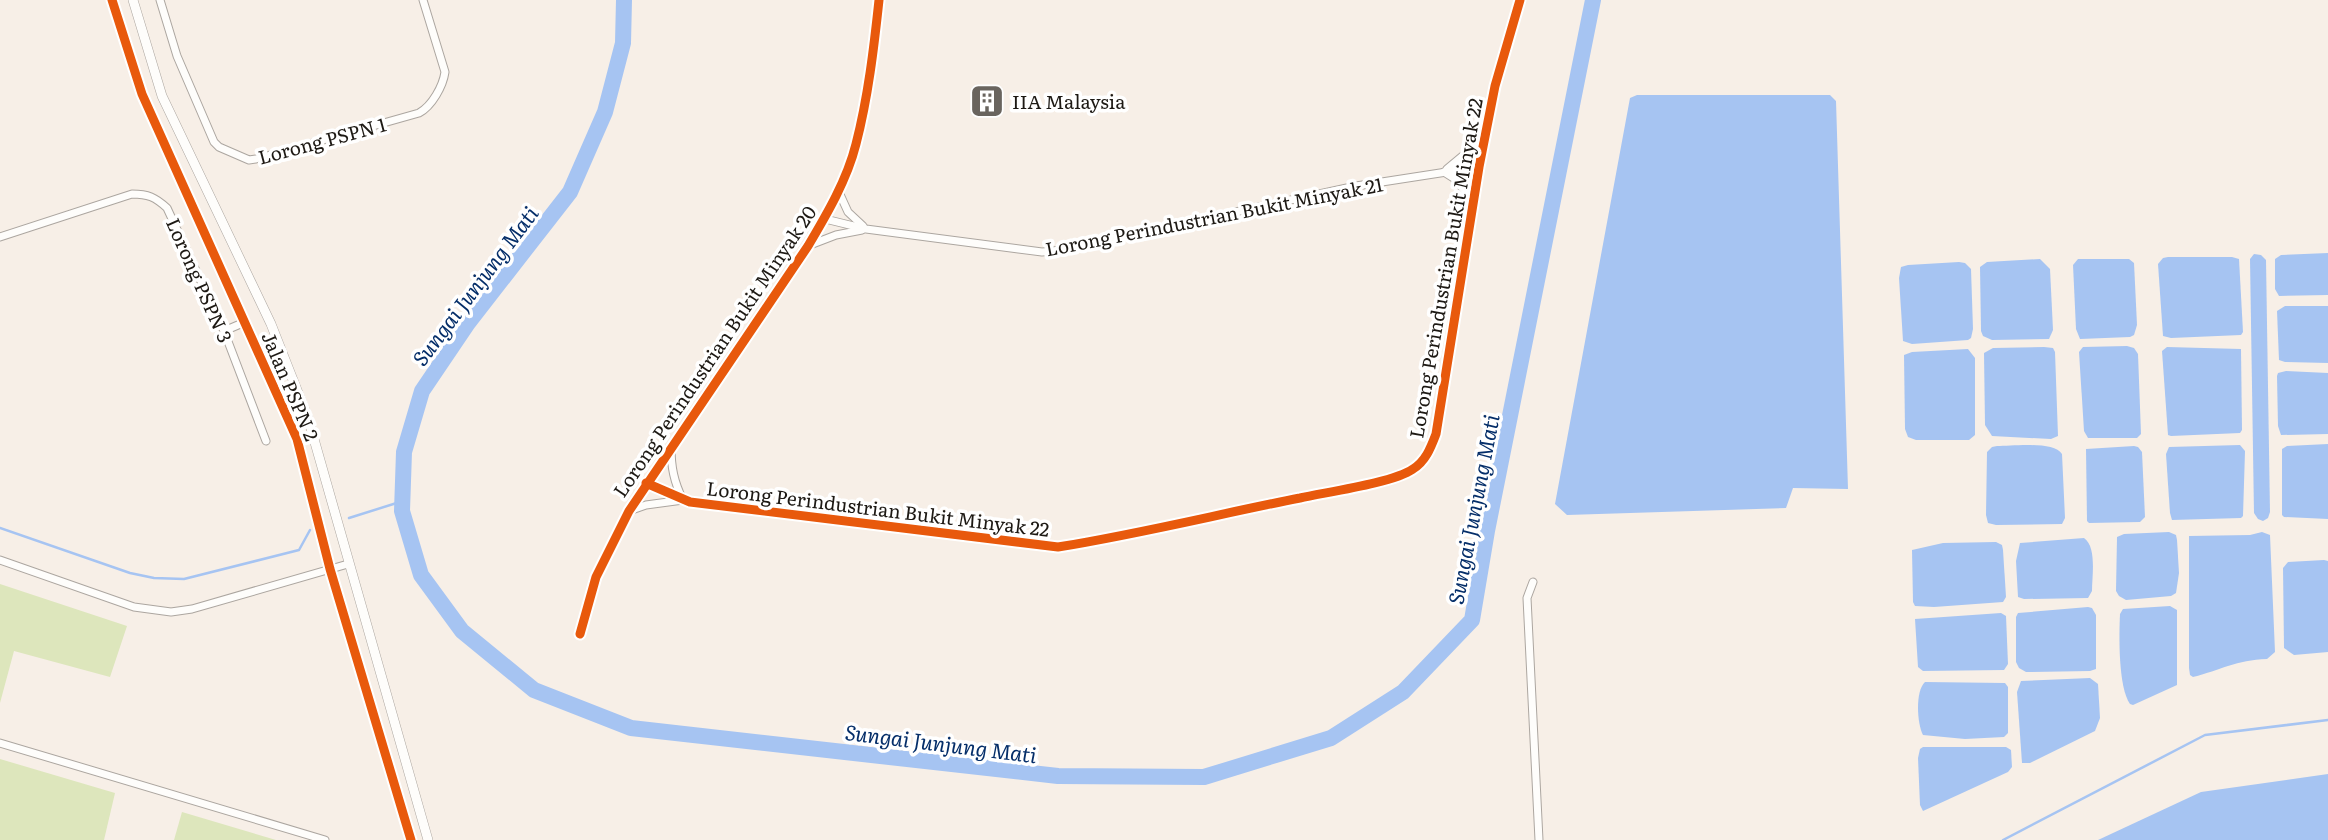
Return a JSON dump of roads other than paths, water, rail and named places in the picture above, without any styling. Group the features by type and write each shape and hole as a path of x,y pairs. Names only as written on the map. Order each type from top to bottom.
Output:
{"street":[{"name":"Jalan PSPN 2","path":"112,0 142,94 297,439 330,569 411,840"},
{"name":"Jalan PSPN 2","path":"133,0 162,96 271,324 308,418 428,840"},
{"name":"Lorong PSPN 1","path":"160,0 177,56 214,142 219,147 249,160 426,109 444,82 445,72 423,0"},
{"name":"Lorong Perindustrian Bukit Minyak 20","path":"580,634 596,577 646,482 825,219 858,138 879,0"},
{"name":"Lorong Perindustrian Bukit Minyak 22","path":"646,482 683,500 1058,547 1401,475 1414,469 1424,459 1436,434 1479,167 1495,86 1520,0"},
{"path":"1473,201 1460,184 1443,171 1485,138"},
{"name":"Lorong Perindustrian Bukit Minyak 21","path":"825,219 866,229 1042,252 1317,194 1479,167"},
{"path":"838,190 848,212 866,229"},
{"name":"Lorong PSPN 3","path":"0,237 132,194 146,194 157,199 167,208 224,331 266,441"},
{"path":"808,246 836,235 866,229"},
{"path":"224,331 245,322"},
{"path":"629,511 656,503 683,500 671,467 671,446"},
{"path":"0,560 134,607 171,612 192,609 348,564"},
{"path":"1532,582 1527,598 1539,840"},
{"path":"0,743 325,840"}],"water":[{"path":"1637,95 1830,95 1836,101 1848,489 1793,488 1786,508 1567,515 1555,504 1630,98"},
{"path":"2328,253 2328,295 2279,296 2275,289 2275,259 2281,255"},
{"path":"2254,254 2261,255 2266,260 2270,512 2268,518 2263,521 2254,513 2250,259"},
{"path":"2168,257 2239,259 2241,335 2171,338 2163,336 2158,264"},
{"path":"2040,259 2050,269 2053,330 2049,339 1992,340 1983,336 1980,267 1987,262"},
{"path":"2078,259 2129,259 2134,263 2137,325 2134,335 2080,339 2076,329 2073,265"},
{"path":"1965,263 1971,269 1971,338 1912,344 1903,341 1899,278 1901,267"},
{"path":"2285,306 2328,306 2328,363 2279,360 2277,311"},
{"path":"2083,347 2134,348 2138,354 2141,434 2137,438 2088,438 2084,431 2079,352"},
{"path":"2167,347 2241,349 2240,433 2168,435 2162,351"},
{"path":"1993,348 2053,348 2055,352 2058,436 2051,439 1992,436 1985,425 1984,353"},
{"path":"1968,349 1975,358 1975,435 1969,440 1916,440 1908,437 1905,429 1904,355 1912,352"},
{"path":"2278,373 2328,373 2328,434 2281,435 2278,426 2277,376"},
{"path":"2328,444 2328,519 2284,517 2282,449 2287,446"},
{"path":"2240,445 2245,451 2243,516 2172,520 2166,454 2169,447"},
{"path":"1997,446 2051,447 2062,454 2065,518 2062,524 1988,523 1987,452"},
{"path":"2134,446 2142,452 2145,517 2140,522 2089,523 2086,449"},
{"path":"2169,532 2176,535 2177,540 2179,573 2176,593 2171,596 2126,600 2119,596 2116,591 2117,537 2124,534"},
{"path":"2262,532 2270,535 2275,652 2267,659 2237,663 2193,677 2189,668 2189,536 2250,535"},
{"path":"2084,538 2091,548 2093,562 2092,591 2088,598 2018,597 2016,561 2020,543"},
{"path":"1996,542 2002,545 2003,550 2006,597 2003,602 1915,606 1912,550 1943,543"},
{"path":"2328,561 2328,652 2294,655 2284,648 2283,568 2288,562"},
{"path":"2170,606 2177,610 2177,685 2130,704 2121,674 2120,614 2123,609"},
{"path":"2092,608 2096,615 2096,669 2026,672 2019,668 2016,662 2018,613"},
{"path":"2001,613 2006,616 2008,664 2004,670 1923,671 1918,667 1915,619"},
{"path":"2090,678 2098,684 2100,718 2095,731 2030,763 2022,763 2017,692 2021,681"},
{"path":"1925,682 2005,683 2008,687 2008,733 2004,737 1965,739 1923,735 1918,708"},
{"path":"1923,747 2006,747 2011,750 2012,767 2008,772 1923,811 1920,805 1918,758"},
{"path":"2328,774 2328,840 2098,840 2201,792"}],"waterway":[{"name":"Sungai Junjung Mati","path":"624,0 623,43 605,112 570,192 468,323 422,391 404,452 402,511 421,575 462,631 534,690 631,728 1058,776 1204,777 1331,738 1403,692 1472,620 1487,531 1593,0"},
{"path":"349,518 403,501"},
{"path":"0,528 130,573 154,578 184,579 299,550 310,530"},
{"path":"2003,840 2205,735 2328,720"}],"place":[{"name":"IIA Malaysia","path":"987,101"}]}
